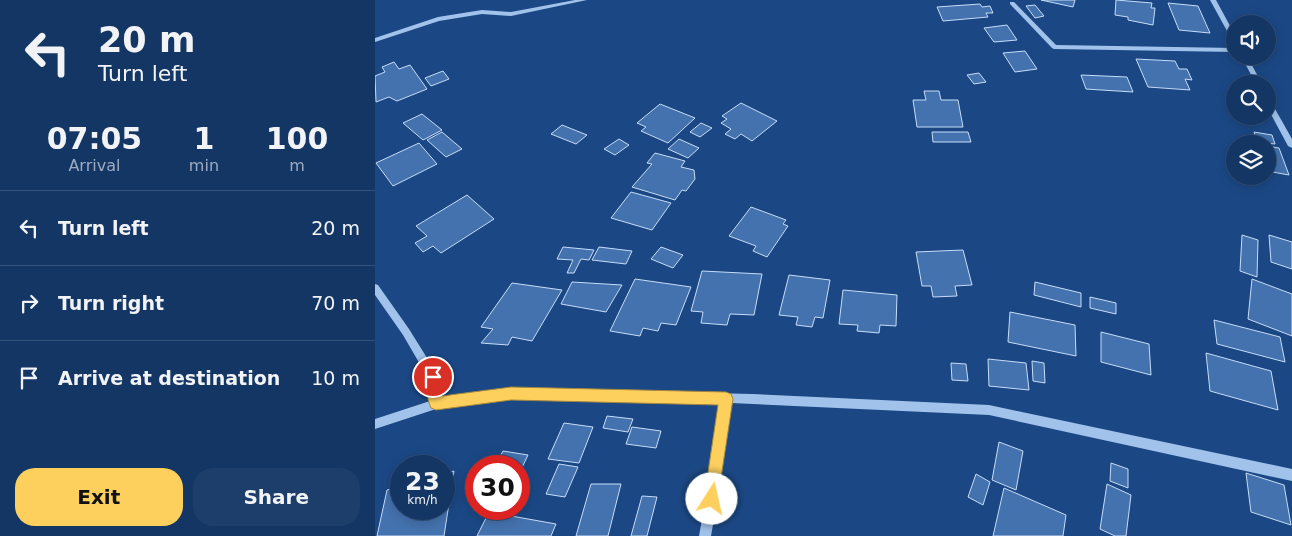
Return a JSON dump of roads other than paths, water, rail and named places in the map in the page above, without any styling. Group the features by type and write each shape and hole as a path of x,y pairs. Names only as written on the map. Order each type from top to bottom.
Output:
{"street":[{"path":"375,40 439,19 482,12 511,14 584,0"},
{"path":"1213,0 1226,24"},
{"path":"1012,3 1054,46 1226,50"},
{"path":"1276,117 1292,146"},
{"path":"375,288 406,332 433,377 436,404"},
{"path":"375,424 436,404 511,393 726,399 989,410 1292,475"},
{"path":"705,536 726,399"}]}
